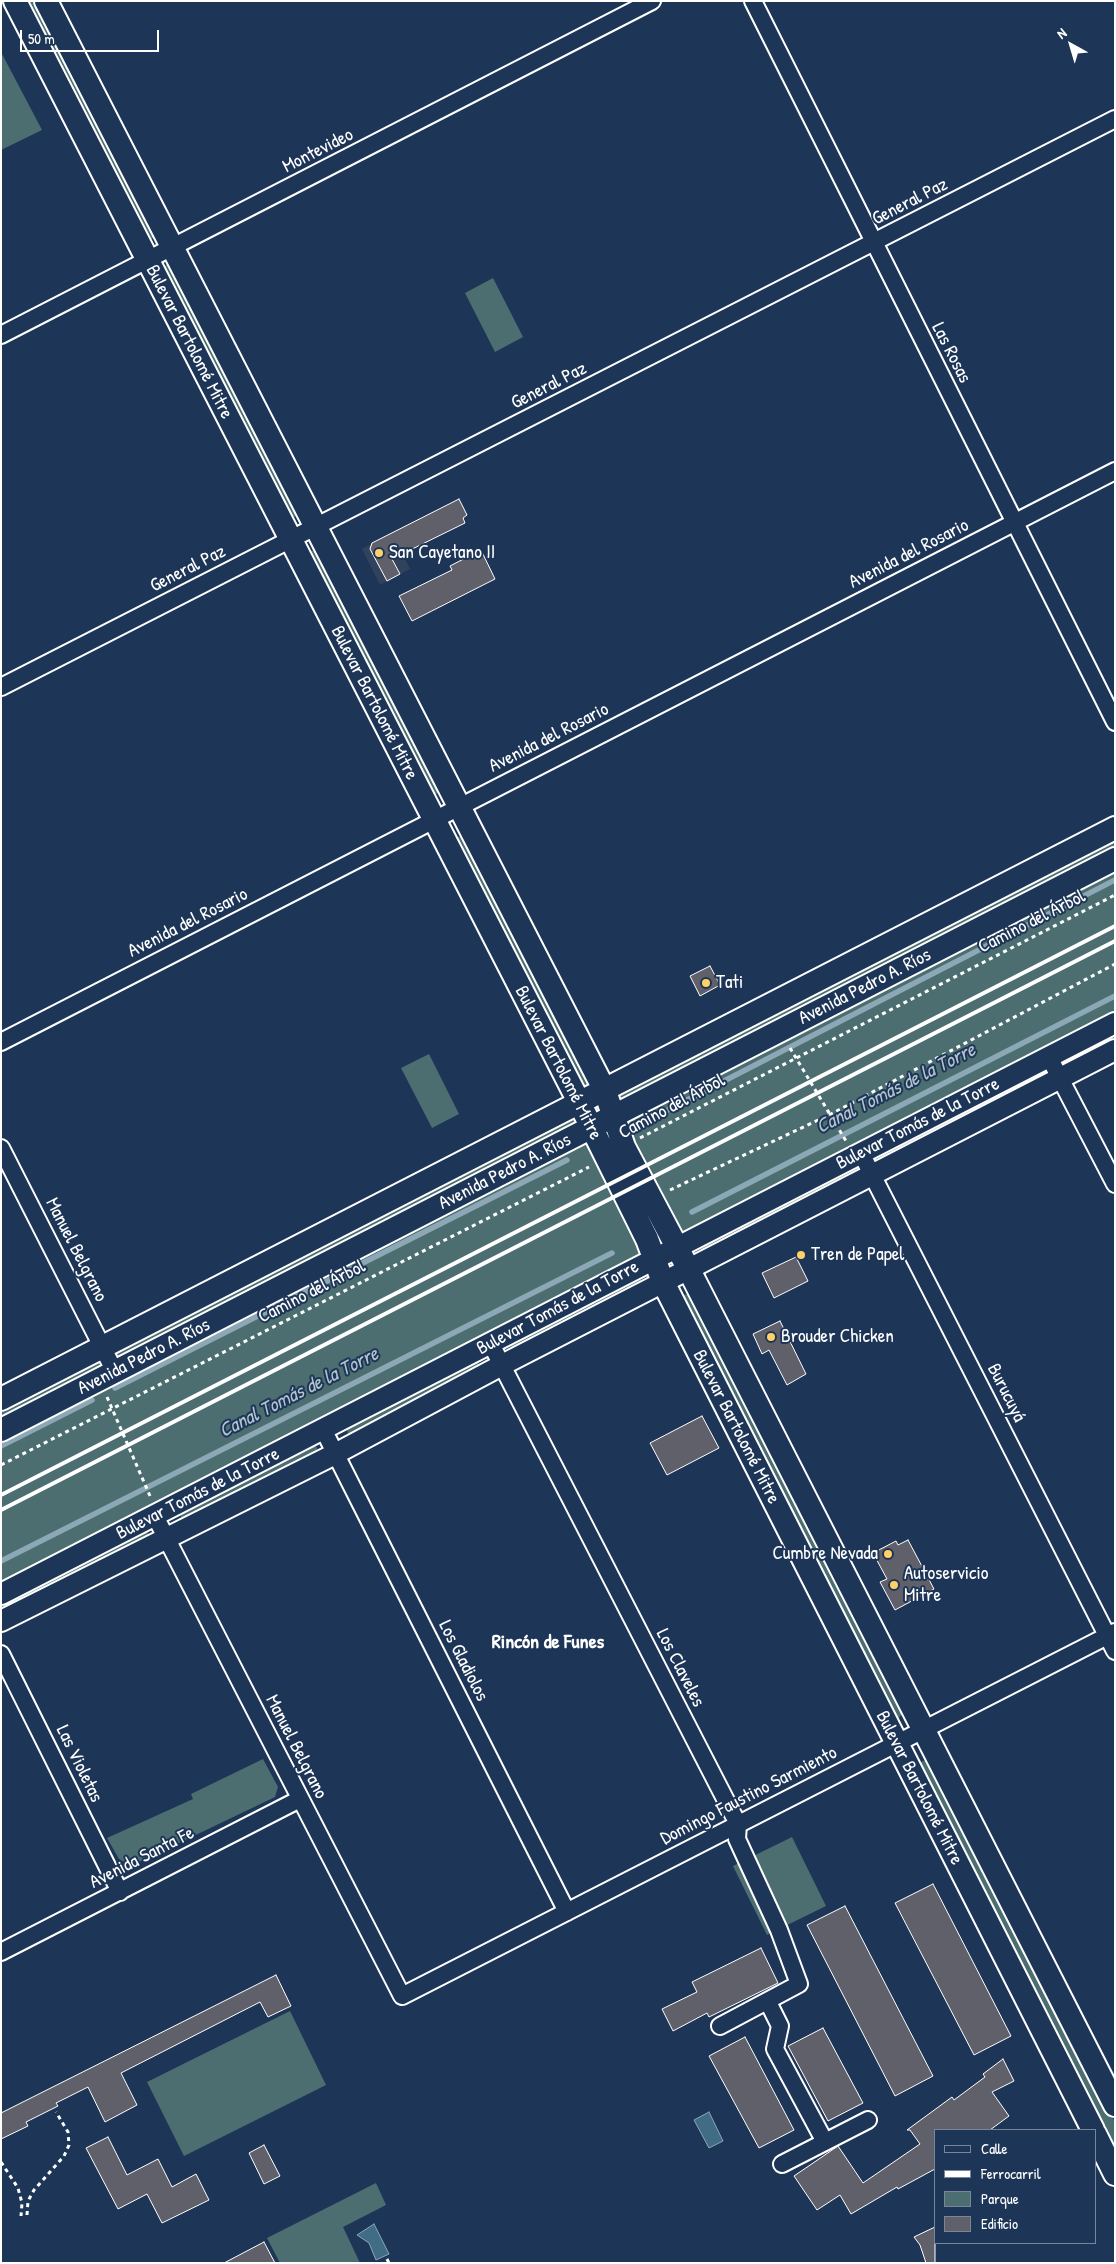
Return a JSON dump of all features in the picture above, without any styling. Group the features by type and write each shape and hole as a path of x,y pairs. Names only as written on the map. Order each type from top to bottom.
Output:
{"main road":[{"name":"Bulevar Bartolomé Mitre","path":"15,1 591,1128 615,1152 651,1199 1115,2106"},
{"name":"Bulevar Bartolomé Mitre","path":"46,1 605,1091 615,1116 615,1152 663,1282 1092,2129"},
{"name":"Avenida Pedro A. Ríos","path":"1,1399 580,1104 1115,828"},
{"name":"Avenida Pedro A. Ríos","path":"1,1430 1115,859"},
{"path":"1096,2136 1115,2174"}],"street":[{"name":"Montevideo","path":"1,335 172,249 652,1"},
{"name":"Las Rosas","path":"752,1 1115,722"},
{"name":"General Paz","path":"1,687 1115,119"},
{"name":"Avenida del Rosario","path":"1,1042 1115,471"},
{"name":"Bulevar Tomás de la Torre","path":"1,1594 491,1344 676,1247 854,1148 1049,1057 1115,1023"},
{"name":"Bulevar Tomás de la Torre","path":"1,1621 335,1454 502,1365 1115,1050"},
{"path":"1049,1057 1115,1184"},
{"name":"Manuel Belgrano","path":"1,1148 104,1347 107,1376"},
{"name":"Burucuyá","path":"854,1148 872,1175 1111,1634 1115,1651"},
{"name":"Los Claveles","path":"491,1344 738,1824 737,1839 779,1930 799,1984 768,2002"},
{"name":"Los Gladiolos","path":"323,1429 567,1912"},
{"name":"Manuel Belgrano","path":"155,1516 402,1996"},
{"name":"Domingo Faustino Sarmiento","path":"402,1996 1111,1634"},
{"name":"Las Violetas","path":"1,1654 120,1892"},
{"name":"Avenida Santa Fe","path":"1,1952 300,1799"},
{"path":"720,2026 768,2002 780,2026 775,2049 825,2142"},
{"path":"782,2164 868,2120"}],"path":[{"name":"Camino del Árbol","path":"1,1465 1115,895"},
{"path":"651,1199 831,1114 1115,964"},
{"path":"790,1049 854,1148"},
{"path":"107,1376 112,1409 150,1493"},
{"path":"27,2215 28,2200 34,2190 64,2156 69,2144 68,2132 56,2112"},
{"path":"1,2162 18,2188 22,2202 21,2216"}],"shaded area":[{"path":"392,533 410,569 380,585 362,549"},
{"path":"709,2112 723,2141 709,2148 694,2120"},
{"path":"374,2224 389,2254 376,2260 369,2243 357,2235"}],"green space":[{"path":"22,1 40,1 157,232 155,238 149,239"},
{"path":"1,52 42,130 1,150"},
{"path":"171,263 299,515 293,517 289,515 161,267"},
{"path":"493,278 523,337 495,352 465,293"},
{"path":"315,549 440,793 434,794 430,792 310,558 310,552"},
{"path":"1115,828 1115,1023 1,1594 1,1399"},
{"path":"466,834 591,1079 588,1085 583,1087 456,838"},
{"path":"1115,1030 1115,1044 1065,1065 1064,1060"},
{"path":"429,1054 459,1114 432,1128 401,1068"},
{"path":"1042,1071 1045,1076 886,1160 881,1158 879,1154"},
{"path":"855,1167 858,1172 706,1252 701,1250 700,1245"},
{"path":"639,1277 642,1283 514,1350 510,1345 512,1339"},
{"path":"690,1294 902,1707 902,1714 898,1719 892,1721 682,1296"},
{"path":"477,1361 480,1366 353,1436 348,1434 349,1424"},
{"path":"314,1444 318,1453 184,1521 181,1518 180,1511"},
{"path":"144,1530 150,1535 149,1539 3,1611 1,1610 1,1600"},
{"path":"263,1759 278,1787 275,1797 131,1866 119,1859 107,1838 193,1799 191,1794"},
{"path":"928,1759 933,1763 1115,2122 1115,2162 916,1764"},
{"path":"792,1837 826,1906 767,1935 733,1866"},
{"path":"290,2011 326,2085 184,2156 147,2082"},
{"path":"376,2183 386,2205 343,2227 360,2263 280,2263 267,2238"}],"building":[{"path":"459,499 467,515 463,518 465,523 392,559 400,574 387,581 370,549 372,543"},
{"path":"481,550 495,579 412,621 399,596 452,570 450,566"},
{"name":"Tati","path":"710,966 720,985 700,996 690,976"},
{"path":"796,1257 808,1281 774,1298 762,1273"},
{"path":"780,1321 806,1374 787,1385 769,1350 762,1354 753,1334"},
{"path":"702,1416 719,1448 667,1475 650,1443"},
{"path":"908,1540 934,1589 895,1610 880,1582 887,1579 873,1553 896,1541 898,1545"},
{"path":"933,1884 1011,2036 974,2055 895,1903"},
{"path":"845,1906 933,2076 895,2096 807,1925"},
{"path":"761,1948 778,1983 709,2017 707,2013 673,2031 662,2009 697,1992 692,1982"},
{"path":"276,1975 291,2006 268,2017 260,2002 121,2073 137,2105 105,2122 88,2087 56,2103 58,2106 26,2122 28,2126 1,2139 1,2113"},
{"path":"823,2028 863,2103 828,2121 788,2046"},
{"path":"745,2037 794,2130 759,2148 709,2056"},
{"path":"1003,2059 1014,2081 992,2092 1009,2116 991,2129 934,2129 934,2170 898,2189 897,2187 851,2214 840,2195 817,2210 794,2176 838,2146 863,2183 920,2144 910,2130 907,2130 952,2097 954,2100 985,2077 983,2074"},
{"path":"108,2137 127,2175 158,2159 172,2187 196,2174 209,2200 162,2223 147,2194 118,2209 86,2148"},
{"path":"264,2145 280,2176 264,2184 249,2153"},
{"path":"934,2227 935,2263 926,2263 920,2245 914,2237"},
{"path":"264,2242 275,2263 224,2263"}],"waterway":[{"path":"654,1117 1115,880"},
{"name":"Canal Tomás de la Torre","path":"692,1212 1115,996"},
{"path":"115,1388 567,1160"},
{"name":"Canal Tomás de la Torre","path":"1,1561 612,1253"},
{"path":"1,1446 92,1400"}],"railway":[{"path":"1,1495 1115,926"},
{"path":"1,1510 1115,941"}],"place":[{"name":"San Cayetano II","path":"379,553"},
{"name":"Tati","path":"706,983"},
{"name":"Tren de Papel","path":"801,1255"},
{"name":"Brouder Chicken","path":"771,1337"},
{"name":"Cumbre Nevada","path":"888,1554"},
{"name":"Autoservicio Mitre","path":"894,1585"}],"district":[{"name":"Rincón de Funes","path":"548,1643"}]}
